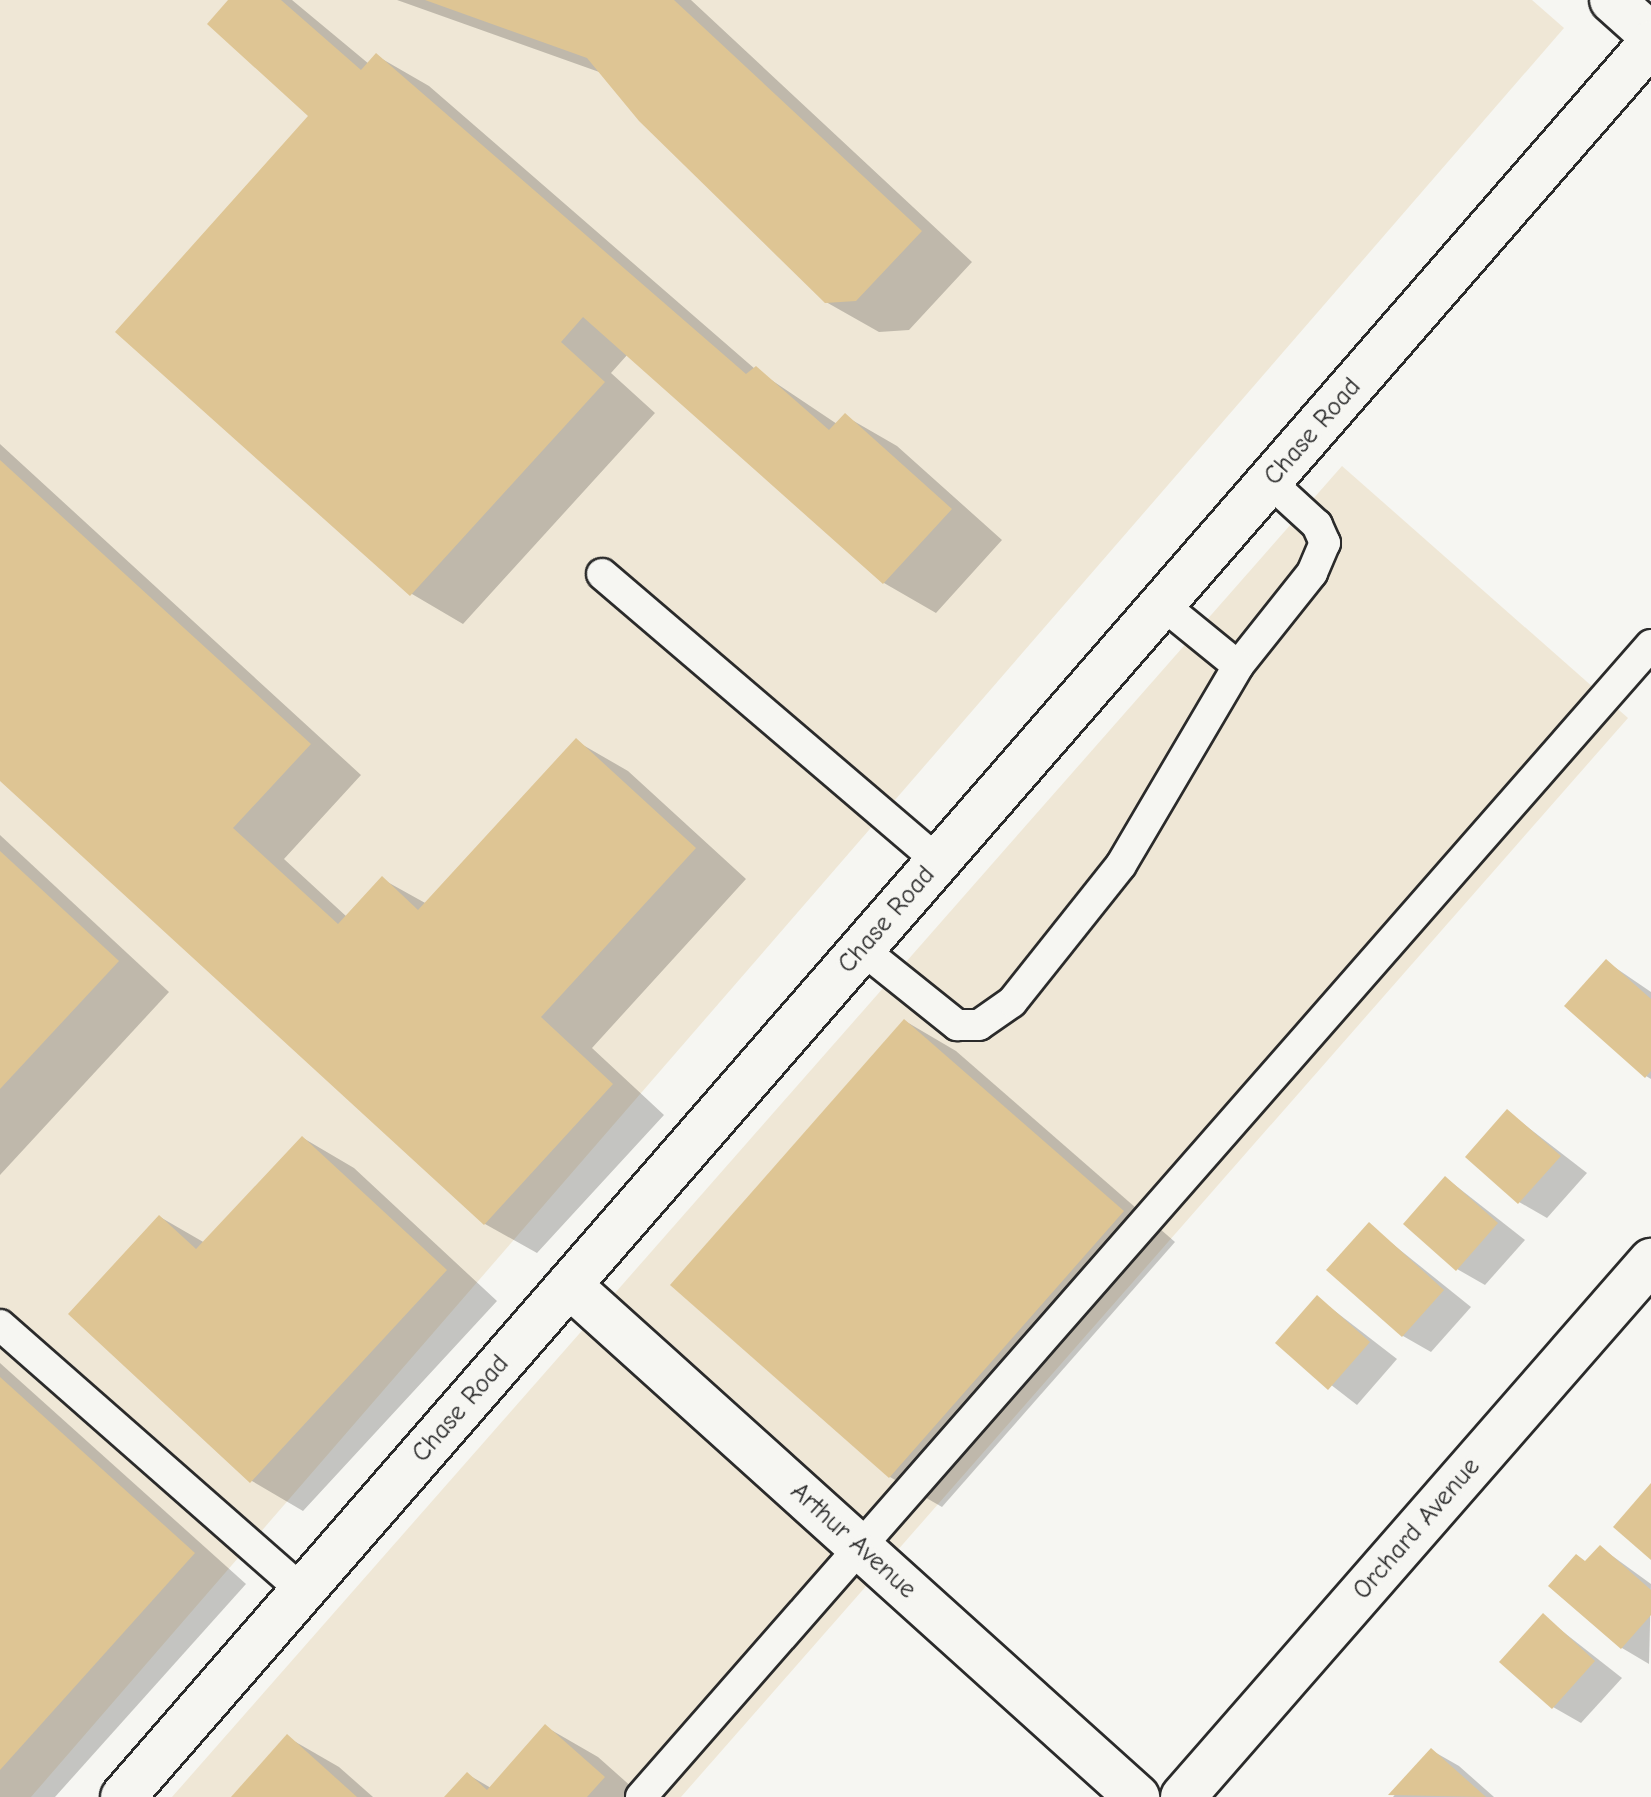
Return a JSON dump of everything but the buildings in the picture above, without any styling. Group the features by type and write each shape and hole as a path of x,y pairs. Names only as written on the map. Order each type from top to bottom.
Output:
{"street":[{"path":"1612,0 1651,35"},
{"name":"Chase Road","path":"123,1797 1651,43"},
{"name":"Orchard Avenue","path":"1183,1797 1651,1261"},
{"name":"Arthur Avenue","path":"569,1285 1137,1797"}],"lane":[{"path":"862,949 957,1025 979,1025 1012,1002 1121,865 1238,666 1312,573 1325,543 1317,525 1269,481"},
{"path":"602,574 938,861"},
{"path":"1162,604 1238,666"},
{"path":"641,1797 1651,645"},
{"path":"0,1325 303,1591"}],"shaded area":[{"path":"0,0 1532,0 1564,28 31,1797 0,1797"},
{"path":"1342,466 1628,718 681,1797 172,1797"}]}
